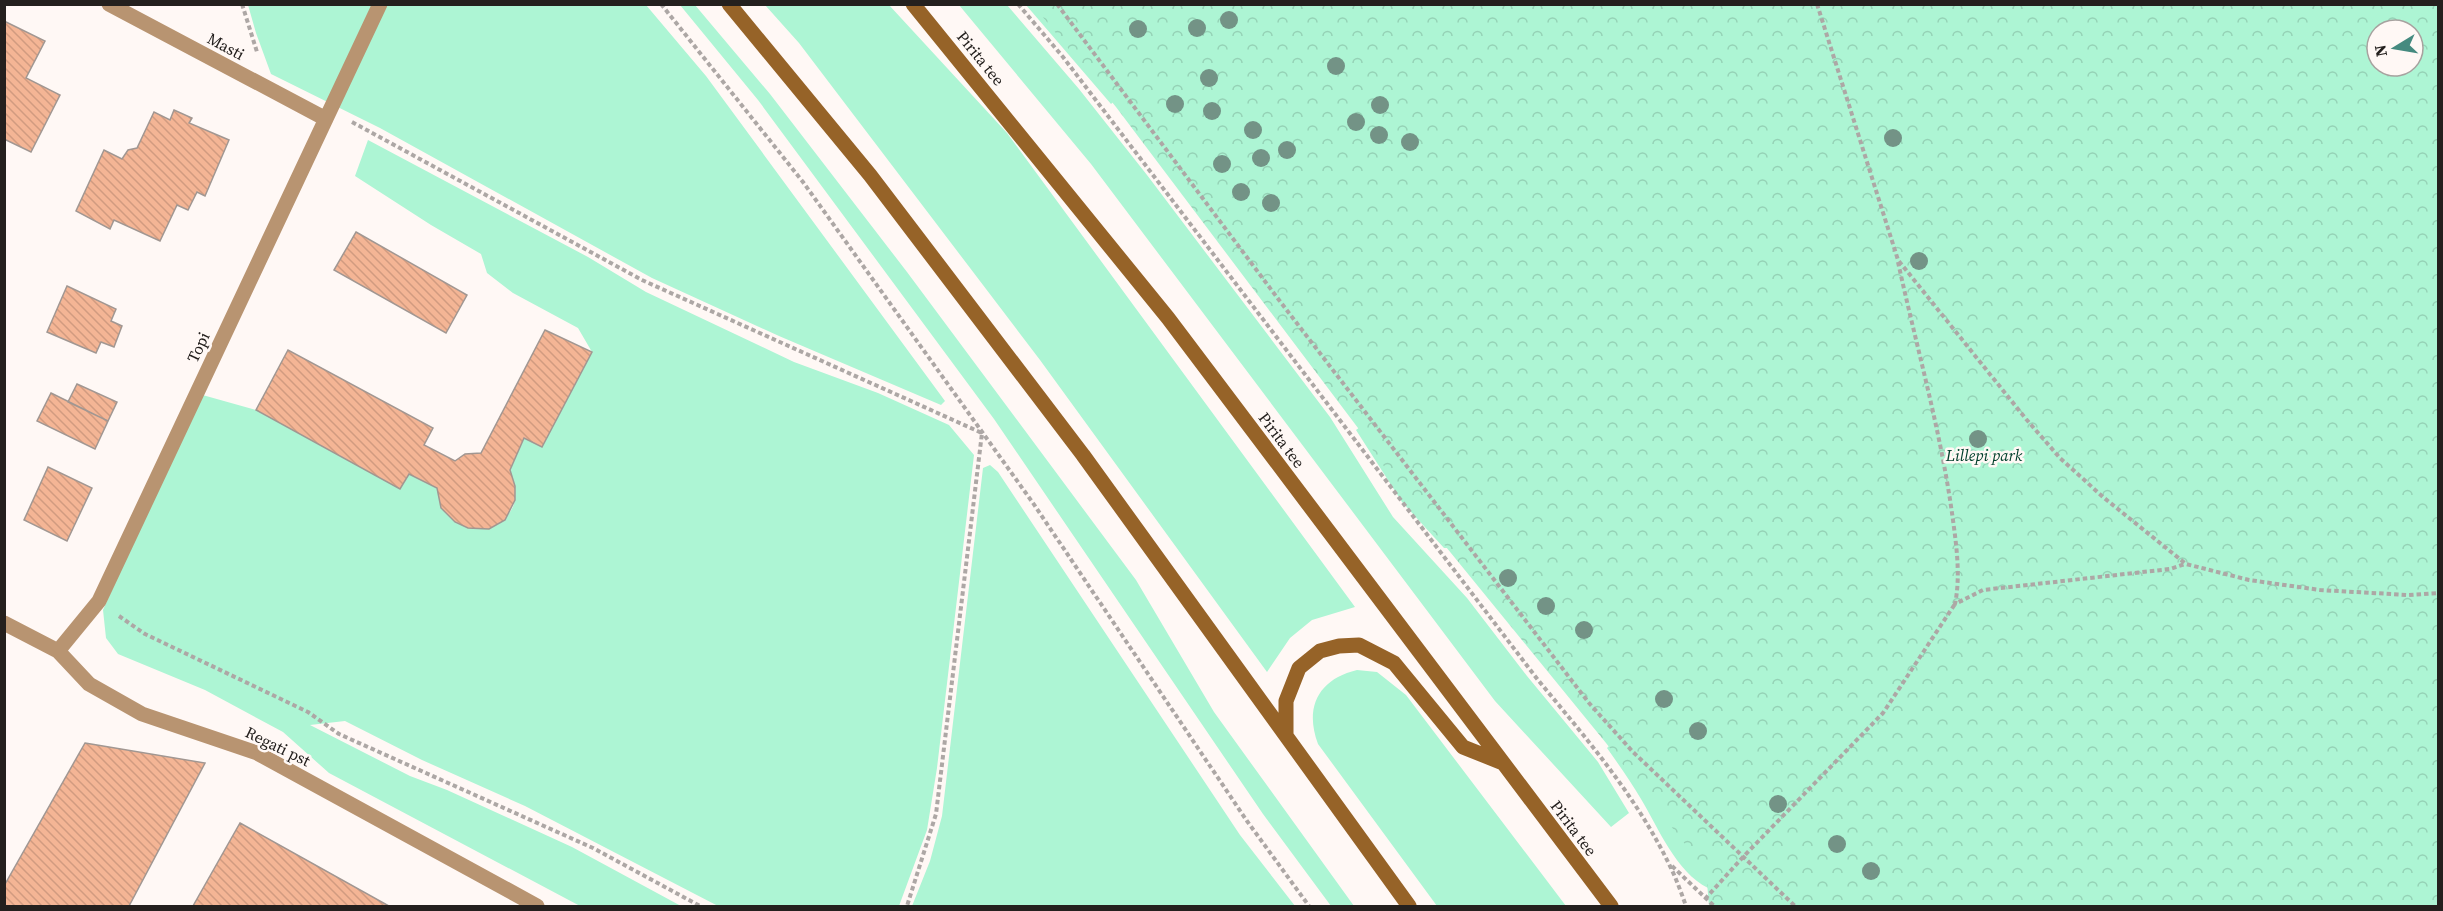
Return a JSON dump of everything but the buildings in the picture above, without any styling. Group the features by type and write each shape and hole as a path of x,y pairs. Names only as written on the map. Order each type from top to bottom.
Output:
{"main road":[{"path":"729,4 891,203 1083,455 1409,906"},
{"name":"Pirita tee","path":"913,4 1168,318 1611,906"},
{"path":"1286,736 1286,700 1299,668 1320,651 1339,646 1359,645 1394,663 1463,747 1503,763"}],"street":[{"name":"Masti","path":"109,4 326,119"},
{"name":"Topi","path":"58,651 99,601 380,4"},
{"name":"Regati pst","path":"4,622 58,651 89,684 142,714 257,753 537,906"}],"path":[{"path":"242,4 250,37 259,58"},
{"path":"661,4 803,182 1033,503 1248,821 1309,906"},
{"path":"1018,4 1064,57 1538,680 1605,762 1669,864 1686,906"},
{"path":"1057,4 1300,328 1589,703 1633,752 1795,906"},
{"path":"1705,899 1884,713 1955,604 1958,588 1947,476 1898,260 1817,4"},
{"path":"351,121 642,280 982,433"},
{"path":"1898,260 2060,458 2103,497 2186,564 2249,580 2320,590 2408,595 2439,593"},
{"path":"907,906 936,814 982,433"},
{"path":"1955,604 1983,590 2170,569 2186,564"},
{"path":"99,601 145,634 308,712 339,734 593,848 700,906"},
{"path":"1669,864 1714,906"}],"green space":[{"path":"248,5 646,5 706,76 945,401 941,405 779,336 652,278 380,128 271,74"},
{"path":"680,5 695,5 770,94 907,272 1136,580 1214,712 1354,906 1331,906 1263,814 994,419 758,100"},
{"path":"765,5 889,5 1007,133 1355,607 1312,620 1290,638 1267,672 1040,360 799,43"},
{"path":"959,5 1007,5 1079,89 1330,417 1393,517 1467,598 1527,676 1598,762 1629,813 1611,827 1495,701 1091,164"},
{"path":"1026,5 1043,5 1114,101 1111,104"},
{"name":"Lillepi park","path":"1033,5 2438,5 2438,906 1709,906 1706,871 1606,743 1402,493 1358,428 1116,107"},
{"path":"368,140 588,257 646,292 794,362 878,393 949,425 974,455 937,768 927,830 899,906 718,906 525,806 422,760 345,721 310,725 410,776 447,790 572,847 681,906 580,906 329,773 283,732 205,690 118,654 106,638 103,610 199,394 256,410 395,486 409,474 437,488 489,529 511,511 514,505 515,490 510,470 524,438 542,447 592,352 578,328 513,293 487,273 481,254 355,176"},
{"path":"1360,427 1448,548 1444,548 1402,502 1356,430"},
{"path":"990,465 998,472 1240,835 1295,906 912,906 930,861 942,816 983,468"},
{"path":"1357,670 1377,672 1406,695 1566,906 1437,906 1318,744 1313,718 1318,696 1333,680"},
{"path":"1611,744 1730,860 1708,888 1697,881 1677,861 1637,793 1607,748"}]}
